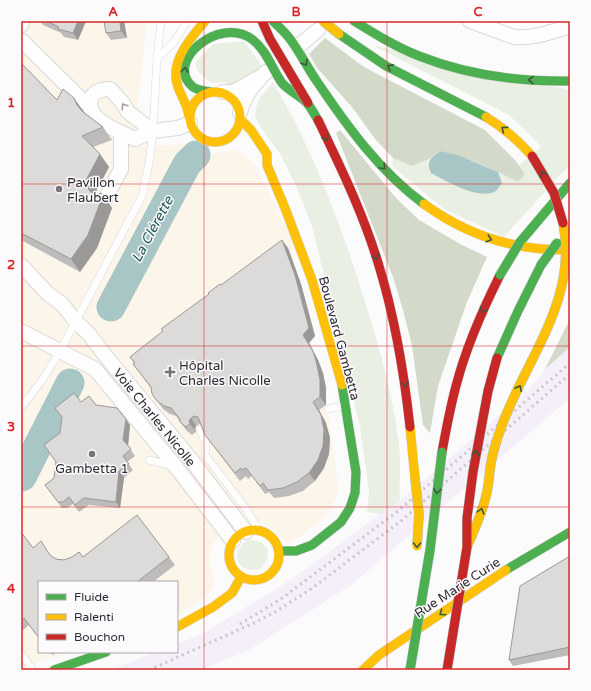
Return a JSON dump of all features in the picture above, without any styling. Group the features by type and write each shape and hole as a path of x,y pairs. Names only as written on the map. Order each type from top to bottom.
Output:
{"main road":[{"path":"205,21 189,40 180,55 176,66 176,83 185,101 193,130 198,135 206,140 220,142 236,139 241,141"},
{"path":"262,21 270,39 308,103 351,190 370,237 388,300 402,365 411,430 419,514 419,608"},
{"path":"273,21 290,39 323,90 369,152 404,190 420,203 448,220 484,238 503,244 544,250 570,250"},
{"path":"355,22 396,46 450,66 483,74 523,79 570,81"},
{"path":"320,26 340,34 386,66 456,101 510,133 532,156 545,176 554,193 564,225 566,242 565,276 563,288 542,343 503,422 491,464 488,488 479,519 467,548"},
{"path":"220,142 234,133 238,125 240,116 237,105 231,97 216,92 200,91 188,83 184,75 185,66 195,48 203,40 213,35 222,32 232,32 248,37 254,41 270,62 284,85 308,103"},
{"path":"190,119 191,108 196,100 202,95 216,92"},
{"name":"Boulevard Gambetta","path":"240,116 252,130 267,154 267,165 312,280 341,380 356,472 355,493 350,508 341,522 312,545 296,551 278,551"},
{"name":"Boulevard Gambetta","path":"257,156 267,165"},
{"path":"410,670 419,608 430,550 442,452 460,370 484,306 500,275 520,242 570,183"},
{"path":"447,670 467,548 467,518 473,472 488,390 497,358 522,300 541,265 570,228"},
{"path":"253,531 266,533 276,544 278,551 276,567 271,574 257,580 249,580 241,577 231,564 229,556 233,541 239,535 253,531"},
{"name":"Rue Marie Curie","path":"363,670 379,655 498,575 570,532"},
{"path":"178,626 213,607 232,593 241,577"},
{"path":"54,670 103,653"}],"street":[{"path":"21,25 22,21"},
{"path":"470,21 514,38 547,33 570,26"},
{"path":"301,44 320,26"},
{"path":"21,40 82,100 90,105"},
{"path":"216,92 234,92 266,72 253,85 242,105 240,116"},
{"path":"153,131 128,112 122,102 110,90 103,89 96,92 91,97 90,105 92,112 97,118 104,124 135,139 153,131 178,128 190,119"},
{"path":"105,199 121,169 121,132"},
{"name":"Voie Charles Nicolle","path":"21,265 48,294 62,304 76,322 89,334 189,457 253,531"},
{"name":"Voie Charles Nicolle","path":"21,331 95,369 176,467 233,541"},
{"path":"95,369 108,359"},
{"path":"176,467 189,457"}],"lane":[{"path":"21,408 43,379 60,351 142,196 149,163 153,131 157,59 161,21"},
{"path":"157,59 174,42 187,21"},
{"path":"328,409 346,406"},
{"path":"200,429 206,443 205,454 247,510 253,531"},
{"path":"149,460 176,467"},
{"path":"21,654 33,670"}],"shaded area":[{"name":"Hôpital Charles Nicolle","path":"21,21 147,21 138,104 141,115 139,128 134,143 143,146 185,144 207,155 236,150 245,154 255,166 291,236 295,278 327,403 338,494 331,511 325,518 291,543 286,542 275,531 263,523 247,520 230,525 214,542 211,549 210,563 214,582 212,589 208,595 198,603 178,613 178,581 38,581 38,653 66,653 21,669"},
{"path":"244,41 262,66 255,74 233,86 223,82 213,83 208,81 198,71 196,62 213,44"},
{"path":"372,45 570,90 570,166 504,237 444,209 392,166 393,158 412,166 429,159 428,165 502,183 498,172 518,182 525,174 519,165 541,147 509,115"},
{"path":"273,82 301,134 336,215 355,271 385,371 399,444 400,501 380,514 367,512 369,492 360,426 312,226 297,188 281,155 261,128 255,116 259,99"},
{"path":"570,347 570,398 351,585 249,650 201,670 110,670 153,653 178,653 178,644 202,634 292,579 385,510 400,501 528,390 545,369"},
{"path":"248,540 260,542 268,550 267,559 262,568 253,570 246,569 238,562 238,550"}],"green space":[{"path":"325,38 364,67 485,130 515,160 525,174 518,182 470,160 440,151 429,159 412,166 393,158 375,139 352,107 317,68 309,54"},
{"path":"340,130 396,198 419,220 462,245 487,257 467,302 438,386 430,433 423,425 412,346 403,310 393,277 336,133"},
{"path":"570,319 570,347 545,369"}],"water":[{"path":"440,151 458,155 498,172 502,183 496,191 481,194 463,189 445,181 431,173 429,165 431,158"}],"building":[{"path":"46,21 78,21 73,33 58,29 59,27"},
{"path":"104,21 120,21 121,31 106,33"},
{"name":"Pavillon Flaubert","path":"21,63 57,100 63,89 74,98 77,105 83,112 103,127 82,136 100,154 84,184 88,186 92,193 96,195 101,193 103,195 88,235 71,259 21,233"},
{"path":"282,240 295,275 309,328 303,335 313,351 317,365 320,380 320,397 313,402 321,415 324,430 323,446 318,460 309,473 297,482 283,488 268,490 263,483 260,486 246,468 242,470 241,468 235,473 205,435 198,417 194,416 191,418 189,421 190,424 186,427 180,422 180,419 171,408 164,406 157,401 152,394 151,387 133,364 135,363 130,357 163,331 161,329 209,294 208,293 220,284 221,285"},
{"name":"Gambetta 1","path":"74,393 81,402 89,396 96,405 117,408 126,419 123,440 131,449 123,456 129,464 119,471 116,502 84,498 75,505 69,497 63,502 58,502 45,485 54,478 56,462 44,445 60,433 62,417 55,408"},
{"path":"137,515 169,557 138,581 38,581 38,637 24,618 21,620 21,532 33,548 41,541 50,555 56,559 64,560 79,552 83,557"},
{"path":"570,556 570,647 509,660 520,586"}],"waterway":[{"name":"La Clérette","path":"111,307 187,164 196,155"},
{"name":"La Clérette","path":"22,477 70,383"}],"railway":[{"path":"240,624 281,599 398,511 570,363"},
{"path":"149,670 256,622 275,612 311,589 401,521 570,374"}],"traffic: fast":[{"path":"273,21 294,44 328,97 365,147 392,177 424,204"},
{"path":"354,21 386,40 437,63 474,73 512,79 570,81"},
{"path":"210,92 193,87 186,77 185,66 190,55 199,45 211,37 225,33 239,34 253,40 258,44 266,55 278,78 306,102 318,120"},
{"path":"339,34 386,66 486,117"},
{"path":"520,242 570,183"},
{"path":"500,275 520,242"},
{"path":"541,265 557,243"},
{"path":"497,358 541,265"},
{"path":"279,551 296,551 312,545 341,522 350,508 355,493 356,472 342,385"},
{"path":"410,670 430,550 442,452"},
{"path":"506,570 570,532"},
{"path":"54,670 103,653"}],"traffic: slow":[{"path":"189,116 186,104 178,87 176,69 182,51 205,21"},
{"path":"323,21 339,34"},
{"path":"210,92 220,92 233,99 240,112 240,117 240,122 233,135 220,142 210,142 201,138 194,131 190,122 190,112 194,103 201,96 210,92"},
{"path":"486,117 499,125 532,156"},
{"path":"240,119 251,130 267,154 267,165 312,280 342,385"},
{"path":"424,204 458,225 493,239 530,248 569,250"},
{"path":"467,547 478,522 484,503 488,488 490,467 501,428 557,304 563,278 566,251 563,223"},
{"path":"410,427 415,478"},
{"path":"415,478 419,514 417,546"},
{"path":"254,530 263,532 272,537 277,546 279,555 277,564 272,573 263,578 254,580 245,578 236,573 231,564 229,555 231,546 236,537 245,532 254,530"},
{"path":"363,670 379,655 506,570"},
{"path":"178,626 213,607 232,593 241,577"}],"traffic: jam":[{"path":"262,21 270,39 308,103"},
{"path":"318,120 359,210 373,247 385,286 398,345 410,427"},
{"path":"532,156 554,193 563,223"},
{"path":"442,452 452,402 460,372 481,316 500,275"},
{"path":"447,670 467,547 467,518 473,472 488,391 497,358"}],"place":[{"name":"Pavillon Flaubert","path":"59,189"},
{"name":"Hôpital Charles Nicolle","path":"170,372"},
{"name":"Gambetta 1","path":"92,454"}]}
